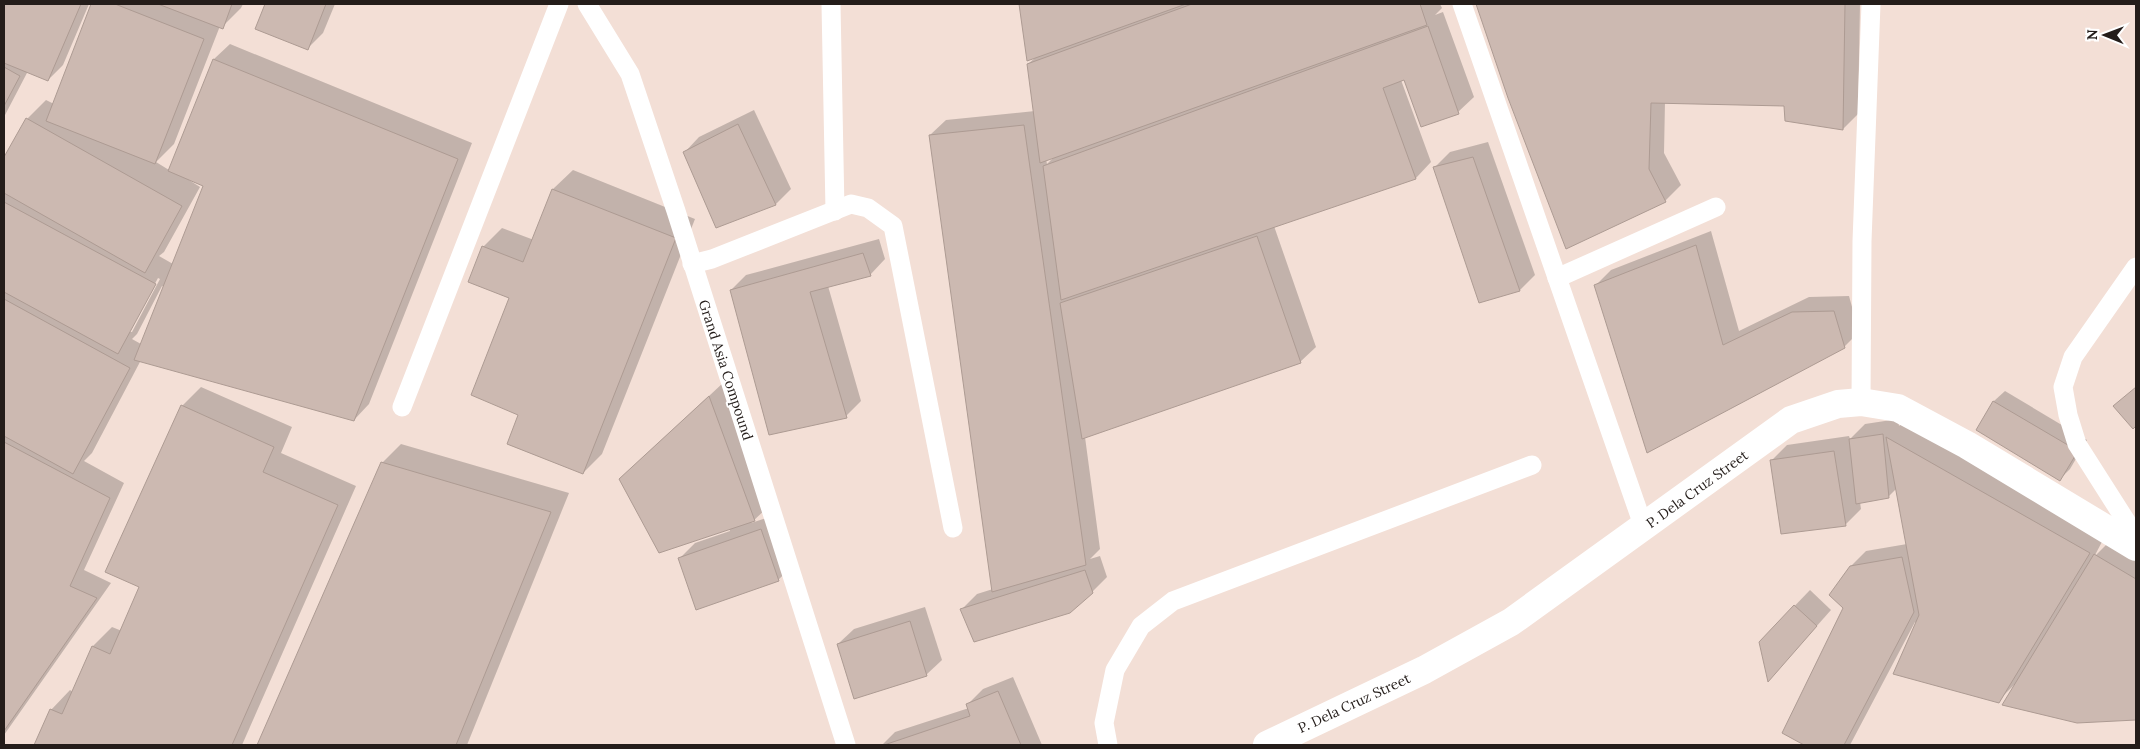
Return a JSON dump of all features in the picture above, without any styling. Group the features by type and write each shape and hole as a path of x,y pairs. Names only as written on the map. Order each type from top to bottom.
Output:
{"street":[{"name":"P. Dela Cruz Street","path":"1267,745 1424,670 1511,622 1644,528 1791,420 1838,404 1861,402 1898,408 2133,537"}],"lane":[{"path":"402,407 559,4"},
{"name":"Grand Asia Compound","path":"587,4 630,74 846,745"},
{"path":"831,4 835,211"},
{"path":"1462,4 1644,528"},
{"path":"1861,402 1862,241 1870,4"},
{"path":"692,264 712,259 851,204 868,208 893,226 953,528"},
{"path":"1557,278 1716,206"},
{"path":"2133,537 2077,444 2068,415 2063,387 2073,357 2136,268"},
{"path":"1108,745 1104,723 1115,670 1141,626 1173,601 1532,465"}],"building":[{"path":"4,4 81,4 48,81 4,63"},
{"path":"91,4 115,4 204,39 155,164 46,121"},
{"path":"158,4 232,4 223,29"},
{"path":"265,4 326,4 308,50 255,29"},
{"path":"1019,4 1186,4 1027,61"},
{"path":"1192,4 1420,4 1427,25 1040,163 1027,64"},
{"path":"1476,4 1845,4 1843,130 1785,121 1784,106 1651,103 1649,169 1666,202 1566,249 1508,98"},
{"path":"1428,26 1459,114 1421,127 1404,80 1383,88 1416,179 1061,300 1043,166"},
{"path":"213,59 458,159 354,421 134,360 203,186 168,171"},
{"path":"4,67 20,76 4,106"},
{"path":"26,118 182,206 145,273 4,193 4,157"},
{"path":"738,124 776,205 716,228 683,152"},
{"path":"1024,125 1086,565 992,592 929,135"},
{"path":"1473,157 1520,291 1479,303 1433,167"},
{"path":"552,189 676,238 583,474 507,444 518,415 471,395 509,298 468,282 482,246 523,262"},
{"path":"4,202 156,284 118,354 4,292"},
{"path":"1257,236 1301,363 1082,439 1060,303"},
{"path":"1696,245 1723,345 1792,312 1834,311 1845,348 1647,453 1594,285"},
{"path":"863,253 871,276 810,292 847,418 769,435 730,290"},
{"path":"4,299 130,368 73,474 4,436"},
{"path":"2136,387 2136,426 2133,429 2113,406"},
{"path":"709,396 755,521 659,553 619,479"},
{"path":"1993,401 2078,451 2060,481 1976,430"},
{"path":"181,405 274,447 263,472 338,505 232,745 34,745 50,709 62,714 92,646 110,654 139,587 105,572"},
{"path":"1883,434 1889,498 1856,504 1849,439"},
{"path":"1886,437 2090,553 1999,703 1893,674 1919,615"},
{"path":"4,442 110,498 70,586 97,598 4,731"},
{"path":"1834,451 1846,526 1781,534 1770,460"},
{"path":"381,462 551,512 456,745 257,745"},
{"path":"761,529 779,581 696,610 678,558"},
{"path":"2094,554 2136,579 2136,720 2077,723 2002,705"},
{"path":"1902,557 1914,612 1844,745 1804,745 1782,733 1843,608 1829,595 1850,566"},
{"path":"1085,570 1093,593 1070,613 974,642 960,609"},
{"path":"1794,605 1817,626 1768,682 1759,642"},
{"path":"910,621 927,676 854,699 837,644"},
{"path":"998,691 1021,745 884,745 970,716 966,704"}]}
